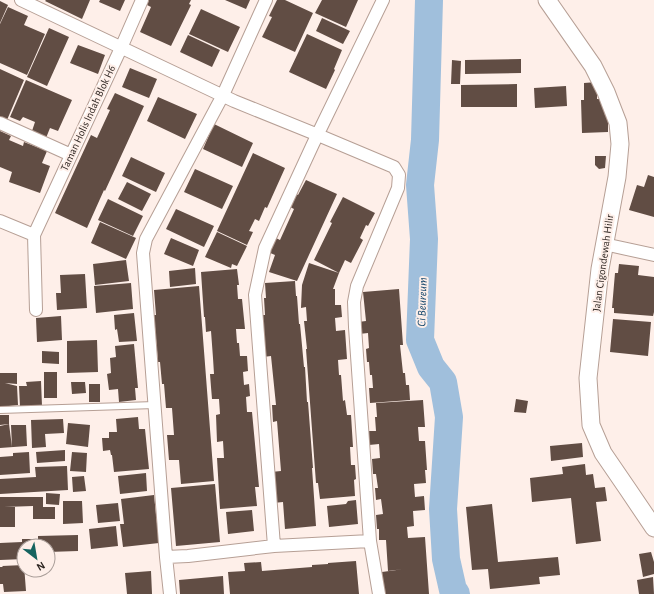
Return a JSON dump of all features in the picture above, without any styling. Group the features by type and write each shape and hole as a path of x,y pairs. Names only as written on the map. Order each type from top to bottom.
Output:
{"street":[{"path":"21,0 234,101 394,167 399,175 398,188 357,286 354,302 370,541 379,594"},
{"name":"Taman Holis Indah Blok H6","path":"34,235 142,0"},
{"path":"170,594 143,253 146,239 223,95 266,0"},
{"path":"274,546 255,295 265,248 383,0"},
{"name":"Jalan Cigondewah Hilir","path":"547,0 593,66 606,92 618,123 620,144 617,177 600,269 588,378 591,424 603,453 654,528"},
{"path":"0,123 71,155"},
{"path":"0,221 34,235 36,310"},
{"path":"604,244 654,255"},
{"path":"166,557 188,556 274,546 370,541"}],"lane":[{"path":"0,410 154,405"}],"building":[{"path":"90,0 82,19 45,1"},
{"path":"100,0 125,0 120,11 99,2"},
{"path":"149,0 191,0 189,4 191,5 171,46 140,32 151,7 147,5"},
{"path":"225,0 250,0 246,9"},
{"path":"277,0 285,0 313,13 295,52 262,37 272,17 269,16"},
{"path":"322,0 358,0 346,27 315,13"},
{"path":"0,1 8,5 0,23"},
{"path":"8,7 28,16 24,25 45,34 27,75 0,63 0,24"},
{"path":"201,9 240,27 228,52 189,34"},
{"path":"322,18 350,31 343,44 316,31"},
{"path":"49,28 69,37 47,86 27,77"},
{"path":"307,34 342,50 326,89 289,72"},
{"path":"188,35 220,50 212,67 180,52"},
{"path":"78,45 105,55 98,74 70,63"},
{"path":"521,59 521,73 465,74 465,60"},
{"path":"452,60 461,61 460,84 451,84"},
{"path":"130,68 157,79 149,98 122,87"},
{"path":"0,69 24,80 7,120 0,118"},
{"path":"26,80 72,100 58,131 50,128 46,138 32,131 35,122 23,117 20,121 10,117"},
{"path":"597,82 597,99 604,99 605,116 608,116 608,132 582,133 581,100 584,100 584,83"},
{"path":"517,84 517,107 461,107 461,85"},
{"path":"566,86 567,106 535,108 534,88"},
{"path":"115,93 144,106 87,228 55,213 91,135 97,138 110,110 107,109"},
{"path":"158,97 197,114 185,139 147,121"},
{"path":"214,124 253,143 242,167 203,149"},
{"path":"0,131 11,136 9,140 23,146 24,142 47,151 42,163 50,166 40,193 9,182 12,172 0,167"},
{"path":"253,153 285,168 267,208 265,207 259,221 255,219 249,231 253,232 247,245 217,231"},
{"path":"595,156 606,156 605,168 599,169 595,165"},
{"path":"131,157 165,173 156,192 122,176"},
{"path":"195,169 233,186 222,209 184,192"},
{"path":"648,175 654,177 654,217 629,210 637,185 644,187"},
{"path":"306,180 337,194 297,281 269,272 275,255 268,252 274,237 280,240 294,209 290,207 296,194 298,195"},
{"path":"127,182 151,194 142,211 118,199"},
{"path":"343,197 375,213 368,226 366,225 360,238 363,240 351,263 345,260 339,273 314,260 332,223 330,222"},
{"path":"108,199 143,216 133,236 98,220"},
{"path":"176,209 214,226 204,247 166,229"},
{"path":"100,222 136,238 126,259 91,243"},
{"path":"217,232 247,246 237,266 232,264 231,268 205,257"},
{"path":"171,238 199,250 193,266 164,254"},
{"path":"126,260 129,281 95,285 93,264"},
{"path":"309,263 339,273 333,289 335,289 335,305 341,305 342,317 335,318 336,331 345,330 347,359 338,360 339,375 341,375 343,401 345,400 347,415 351,415 353,447 350,447 351,465 355,465 355,496 320,499 318,483 316,483 304,321 307,321 306,307 301,308 302,285"},
{"path":"619,264 639,266 638,275 654,277 653,316 614,313 614,308 612,308 615,273 618,273"},
{"path":"195,268 196,284 170,287 169,271"},
{"path":"237,269 239,285 237,285 238,299 242,299 245,329 236,329 237,343 239,343 240,356 247,356 248,371 243,372 244,385 249,384 250,396 246,397 247,412 252,412 259,487 255,487 257,506 220,509 217,458 224,458 223,441 217,442 216,415 220,414 219,399 212,399 210,374 214,374 211,331 206,332 201,272"},
{"path":"85,274 87,308 57,310 56,293 61,293 60,275"},
{"path":"295,281 308,402 316,526 285,529 283,502 273,503 271,472 281,471 277,421 273,422 272,405 276,405 271,356 263,357 262,315 265,315 265,283"},
{"path":"131,283 133,309 96,313 94,286"},
{"path":"199,286 214,481 181,484 179,460 169,460 167,435 174,435 172,408 166,408 164,384 162,384 160,362 158,362 154,315 156,315 154,290"},
{"path":"399,289 403,345 400,345 403,373 405,373 406,385 409,385 410,400 370,403 369,388 373,388 369,362 367,362 366,349 369,348 368,333 359,334 358,322 366,321 363,292"},
{"path":"134,313 137,341 119,342 117,329 115,330 114,315"},
{"path":"61,316 62,340 37,342 36,318"},
{"path":"613,319 651,322 648,356 610,352"},
{"path":"97,340 98,372 67,373 67,341"},
{"path":"134,344 138,388 135,388 136,400 119,402 118,389 109,390 107,374 111,373 110,358 116,357 115,346"},
{"path":"42,351 59,352 59,364 42,363"},
{"path":"44,372 57,372 57,398 44,398"},
{"path":"0,373 17,373 17,384 5,383 17,386 18,405 0,407"},
{"path":"41,381 42,406 20,407 19,386 27,386 26,382"},
{"path":"71,382 85,382 86,393 72,394"},
{"path":"89,384 100,384 100,402 89,402"},
{"path":"516,399 528,401 526,413 514,412"},
{"path":"423,400 425,427 418,427 419,441 425,441 427,470 425,470 426,483 414,484 415,497 424,496 425,510 413,511 414,526 407,527 408,538 425,537 429,594 383,594 382,572 404,569 388,571 386,540 379,540 379,529 377,529 376,515 383,514 381,499 376,500 375,488 378,488 376,474 373,474 372,459 380,458 379,444 369,445 368,431 376,431 376,403"},
{"path":"0,415 9,415 9,424 0,425"},
{"path":"138,417 139,429 145,429 149,469 114,472 112,455 110,450 103,451 102,438 109,438 109,432 117,432 116,419"},
{"path":"63,419 64,433 45,434 46,447 32,448 31,420"},
{"path":"68,423 90,425 88,447 66,444"},
{"path":"9,424 12,447 11,425 26,425 27,446 0,448 0,426"},
{"path":"582,443 583,457 551,461 550,446"},
{"path":"65,450 65,461 37,463 36,452"},
{"path":"29,452 30,473 0,475 0,457 13,456 13,453"},
{"path":"72,452 87,453 86,472 70,471"},
{"path":"585,464 586,475 593,474 595,488 605,487 607,501 596,502 601,541 576,544 571,498 532,502 530,478 563,474 562,467"},
{"path":"67,466 68,490 0,494 0,479 36,477 35,467"},
{"path":"146,473 147,491 120,494 118,476"},
{"path":"84,476 86,491 73,492 72,477"},
{"path":"215,484 220,542 176,546 171,488"},
{"path":"46,493 60,494 59,505 46,504"},
{"path":"154,495 159,543 123,547 120,524 124,524 121,499"},
{"path":"0,497 43,497 43,507 55,507 55,519 33,519 33,506 4,507 15,507 15,527 0,527"},
{"path":"356,500 358,524 329,527 327,506 346,504 348,501"},
{"path":"63,501 82,501 83,523 63,524"},
{"path":"118,503 120,521 98,523 96,505"},
{"path":"492,504 498,562 558,557 560,575 539,577 540,584 490,589 488,569 472,570 466,507"},
{"path":"252,510 254,531 228,534 226,512"},
{"path":"116,526 118,546 91,549 89,529"},
{"path":"78,535 78,551 56,552 56,538 38,538 38,536"},
{"path":"16,542 16,559 0,560 0,543"},
{"path":"651,552 654,562 654,574 643,577 639,554"},
{"path":"356,561 359,594 230,594 228,572 245,571 244,563 261,562 262,571 312,567 312,565"},
{"path":"16,565 16,578 25,578 26,591 4,592 3,584 0,584 0,567 3,567 2,566"},
{"path":"151,571 152,594 127,594 125,573"},
{"path":"223,576 224,594 180,594 179,580"},
{"path":"653,577 654,594 639,594 637,580"}],"waterway":[{"name":"Ci Beureum","path":"429,0 425,140 420,185 424,239 420,340 431,367 443,382 449,417 443,509 446,559 453,590 456,594"}]}
